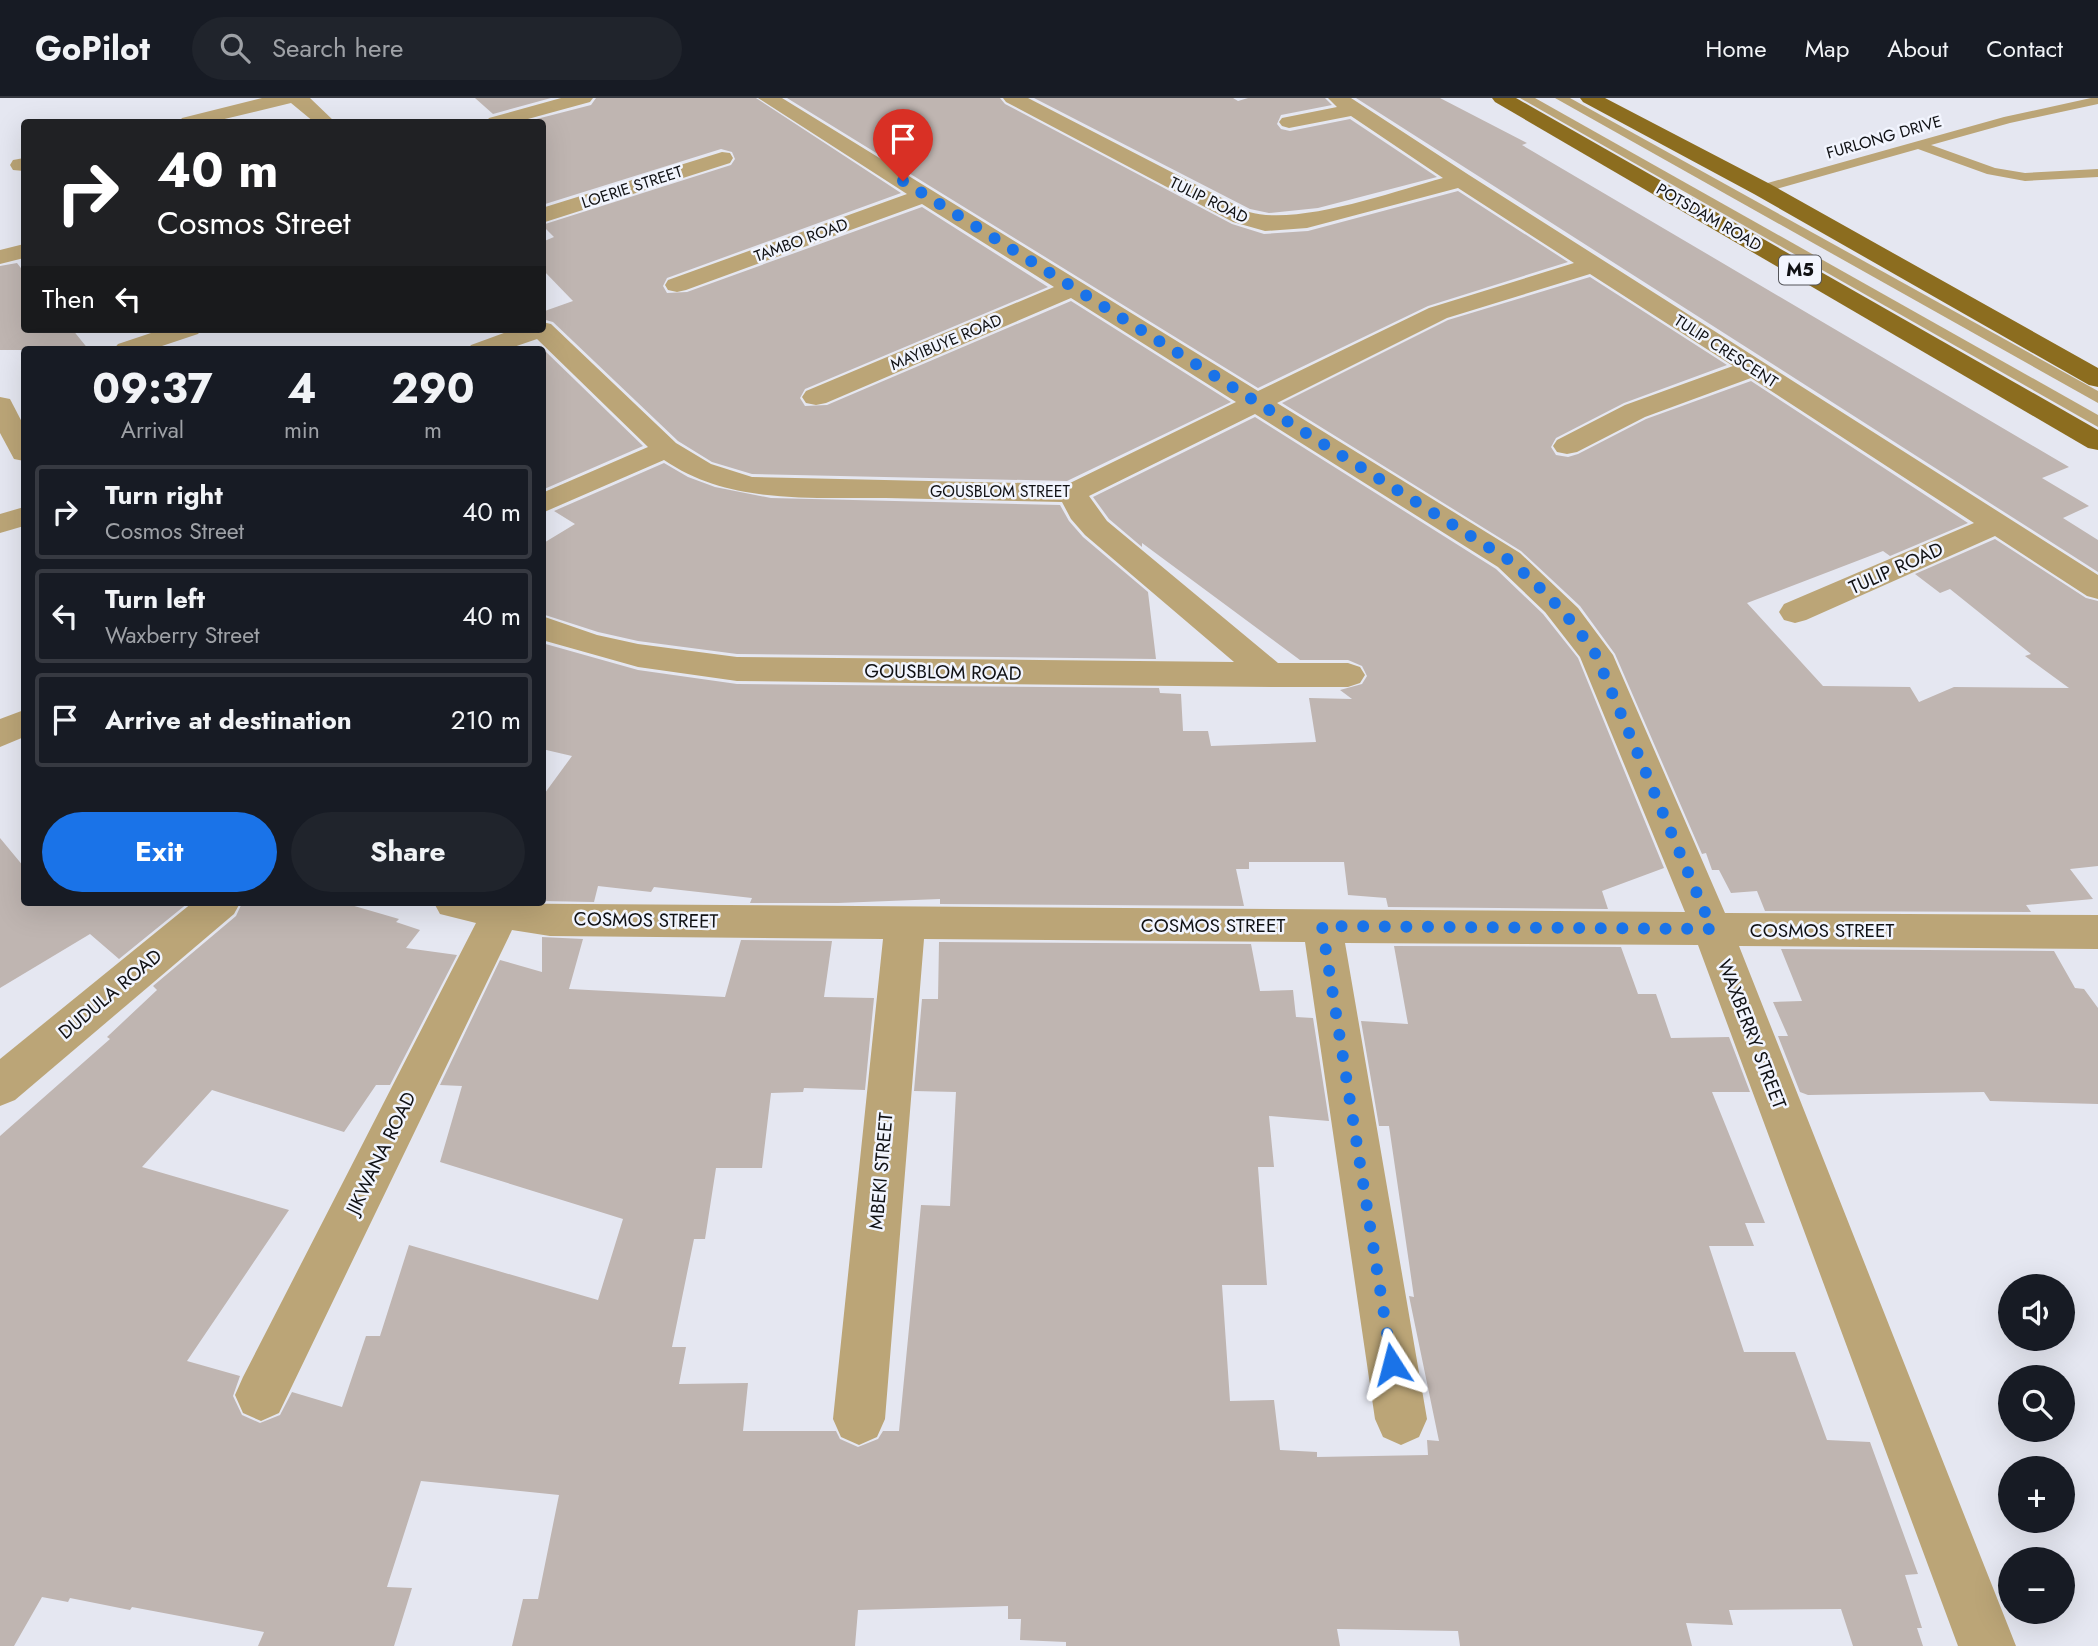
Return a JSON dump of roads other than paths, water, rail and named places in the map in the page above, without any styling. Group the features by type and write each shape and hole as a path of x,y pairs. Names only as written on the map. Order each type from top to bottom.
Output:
{"main road":[{"name":"POTSDAM ROAD","path":"1502,98 2098,442"},
{"name":"M5","path":"1590,98 1762,189 2098,379"}],"street":[{"path":"201,119 286,98"},
{"path":"298,98 322,119"},
{"path":"507,119 583,98"},
{"name":"WAXBERRY STREET","path":"768,98 1258,401 1509,560 1547,592 1572,619 1596,655 1712,929 1987,1646"},
{"name":"TULIP ROAD","path":"1013,98 1241,217 1265,224 1307,221 1461,180"},
{"name":"TULIP CRESCENT","path":"1289,122 1347,104 2098,589"},
{"name":"LOERIE STREET","path":"546,215 722,158"},
{"name":"TAMBO ROAD","path":"677,285 926,195"},
{"path":"0,257 21,252"},
{"name":"GOUSBLOM STREET","path":"545,333 666,449 689,466 713,476 748,486 1073,494 1438,313 1593,265"},
{"name":"MAYIBUYE ROAD","path":"816,397 1075,287"},
{"path":"136,346 177,333"},
{"path":"492,346 529,333"},
{"path":"1567,446 1635,411 1753,368"},
{"path":"0,405 21,447"},
{"path":"546,502 666,449"},
{"path":"1073,494 1082,512 1096,528 1271,675"},
{"path":"0,524 21,517"},
{"name":"TULIP ROAD","path":"1795,612 1997,524"},
{"name":"GOUSBLOM ROAD","path":"546,629 569,638 636,655 687,665 737,669 1348,676"},
{"path":"0,734 21,724"},
{"name":"DUDULA ROAD","path":"0,1086 216,906"},
{"name":"COSMOS STREET","path":"469,906 550,920 2098,932"},
{"name":"JIKWANA ROAD","path":"261,1395 500,912"},
{"name":"MBEKI STREET","path":"859,1419 905,923"},
{"path":"1322,926 1401,1419"}],"lane":[{"path":"1526,98 2098,422"},
{"path":"1561,98 2098,398"},
{"name":"FURLONG DRIVE","path":"1762,189 2020,116 2098,100"},
{"path":"1918,145 1992,171 2025,177 2098,173"}]}
